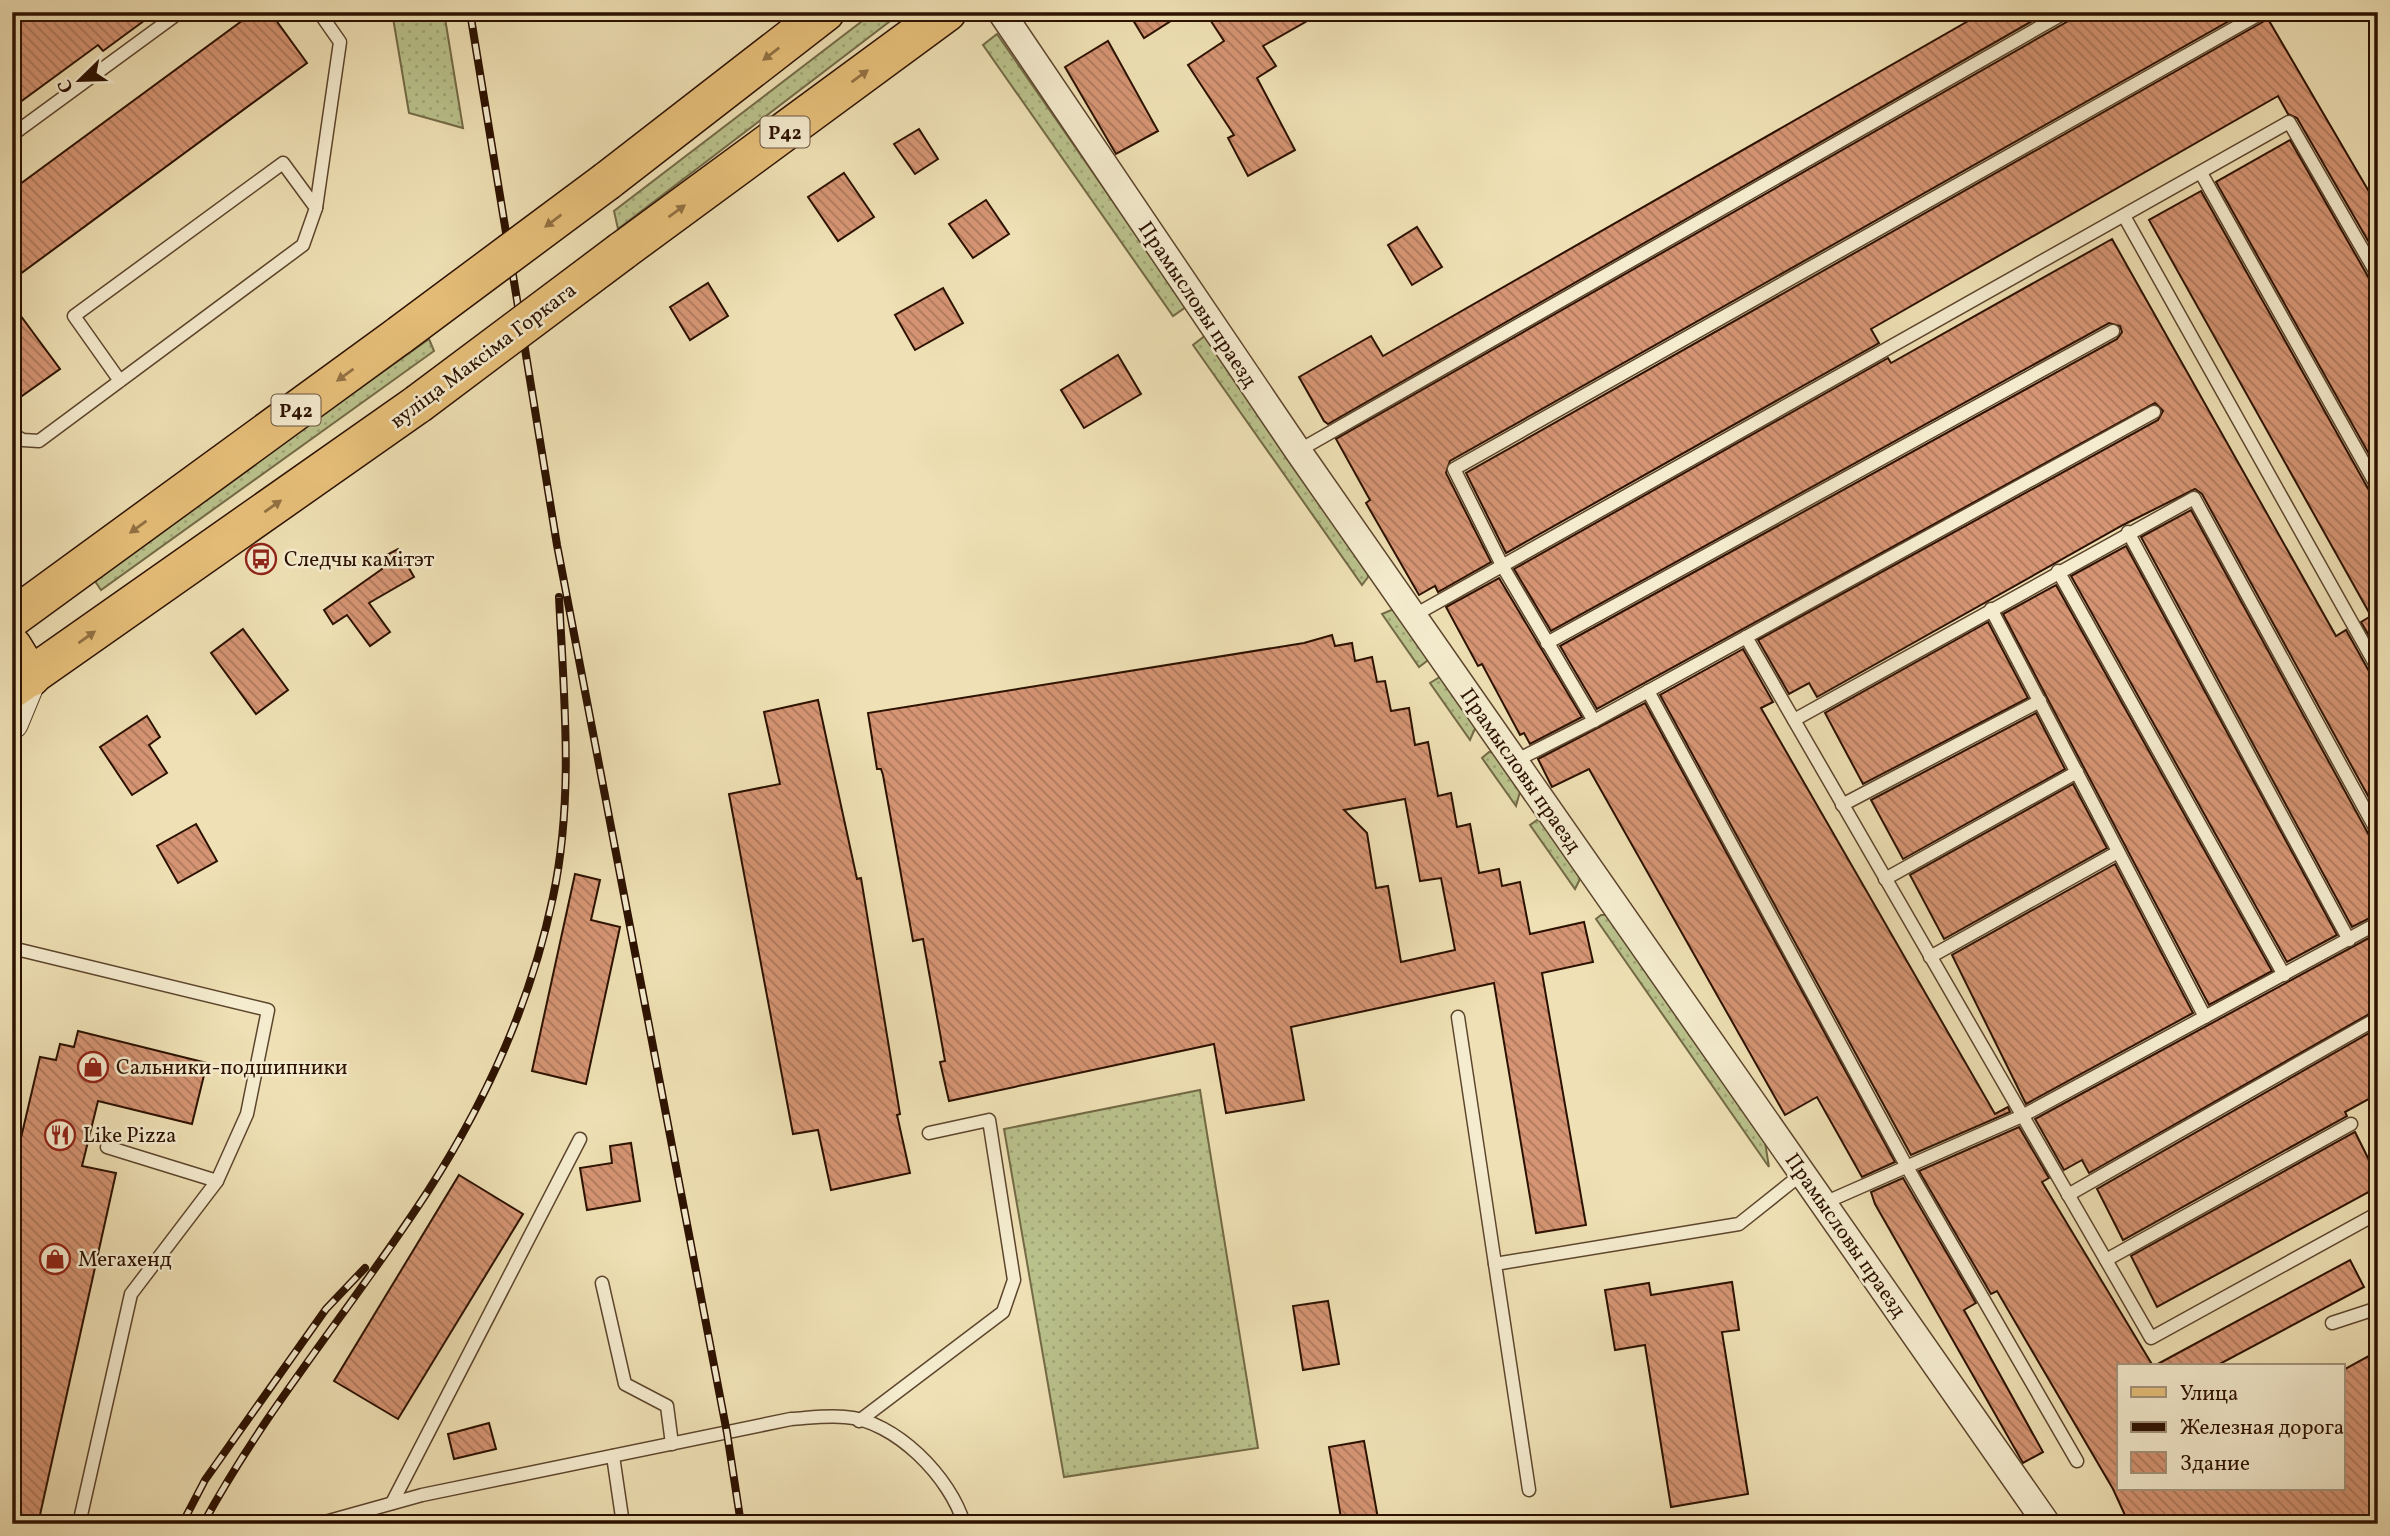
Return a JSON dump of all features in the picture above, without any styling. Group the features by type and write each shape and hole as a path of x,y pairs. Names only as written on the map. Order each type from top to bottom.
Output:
{"main road":[{"name":"Р42","path":"12,618 607,181 825,12"},
{"name":"вуліца Максіма Горкага","path":"19,670 418,404 947,12"}],"street":[{"name":"Прамысловы праезд","path":"1001,12 1298,451 2047,1524"},
{"path":"12,723 19,670"}],"lane":[{"path":"12,135 180,12"},
{"path":"12,434 23,440 39,441 303,245 316,208 340,42 319,12"},
{"path":"1298,451 2066,12"},
{"path":"1594,721 1503,567 1454,469 2263,12"},
{"path":"1413,616 2289,122 2378,276"},
{"path":"120,381 74,316 283,163 316,208"},
{"path":"2201,173 2378,488"},
{"path":"2124,216 2378,668"},
{"path":"1548,643 2113,331"},
{"path":"1515,761 1746,638 2154,412"},
{"path":"1794,720 2127,532 2194,498 2378,833"},
{"path":"2127,532 2349,940"},
{"path":"2058,571 2284,975"},
{"path":"1991,609 2206,1017"},
{"path":"1746,638 2151,1338 2378,1213"},
{"path":"1648,691 1907,1167 2077,1461"},
{"path":"1842,805 2040,701"},
{"path":"1885,879 2077,772"},
{"path":"1930,957 2119,852"},
{"path":"1824,1203 2022,1116 2378,923"},
{"path":"12,948 268,1010 247,1114 217,1181 131,1294 79,1524"},
{"path":"1458,1017 1530,1490"},
{"path":"2068,1195 2378,1018"},
{"path":"859,1421 1003,1312 1014,1280 989,1121 929,1133"},
{"path":"2106,1260 2351,1124"},
{"path":"392,1503 580,1139"},
{"path":"107,1147 217,1181"},
{"path":"1495,1264 1739,1224 1803,1173"},
{"path":"602,1283 625,1384 667,1406 673,1444"},
{"path":"2332,1323 2378,1308"},
{"path":"318,1524 392,1503 790,1419 847,1416 892,1434 929,1461 964,1524"},
{"path":"614,1456 623,1524"}],"green space":[{"path":"392,12 444,12 463,128 409,113"},
{"path":"874,12 902,12 618,229 614,211"},
{"path":"997,34 1186,307 1173,316 983,45"},
{"path":"1206,335 1367,565 1368,577 1362,585 1193,345"},
{"path":"429,339 434,351 101,590 93,578"},
{"path":"1396,608 1428,654 1427,661 1419,667 1382,614"},
{"path":"1443,675 1477,724 1470,740 1430,683"},
{"path":"1489,752 1497,753 1521,788 1516,806 1482,758"},
{"path":"1537,820 1545,822 1582,875 1575,889 1530,825"},
{"path":"1601,915 1610,915 1764,1136 1769,1167 1596,919"},
{"path":"1200,1090 1258,1448 1064,1477 1004,1129"}],"building":[{"path":"12,12 156,12 103,51 98,45 12,108"},
{"path":"254,12 270,12 307,63 12,280 12,190"},
{"path":"1128,12 1185,12 1144,38"},
{"path":"1205,12 1323,12 1263,46 1276,66 1257,78 1295,150 1248,176 1228,138 1234,135 1188,65 1224,41"},
{"path":"1984,12 2048,12 1328,424 1324,421 1299,377 1371,336 1383,356"},
{"path":"2075,12 2245,12 1450,461 1446,473 1491,562 1438,592 1435,586 1419,595 1366,503 1370,500 1336,439 2070,20"},
{"path":"2268,19 2378,207 2378,258 2297,118 2288,114 2278,96 1871,329 1879,343 1506,553 1466,473"},
{"path":"1108,41 1158,131 1116,154 1065,67"},
{"path":"919,129 938,159 915,174 894,144"},
{"path":"2290,140 2370,280 2378,285 2378,470 2216,182"},
{"path":"844,173 874,217 838,241 808,197"},
{"path":"2201,191 2370,492 2378,497 2378,651 2361,622 2371,616 2149,220"},
{"path":"986,200 1009,234 973,258 949,224"},
{"path":"1417,227 1442,267 1412,285 1388,245"},
{"path":"2112,239 2336,636 2346,630 2370,673 2378,678 2378,814 2202,494 2195,489 2123,525 1817,697 1809,683 1789,694 1758,640 2158,420 2163,411 2155,403 1597,709 1560,646 2117,339 2122,332 2120,326 2109,323 1551,631 1514,569 1888,358 1891,363"},
{"path":"708,283 728,316 690,340 670,307"},
{"path":"943,288 963,323 915,350 895,315"},
{"path":"12,304 60,369 12,403"},
{"path":"1118,355 1141,394 1084,428 1061,390"},
{"path":"2191,510 2370,837 2378,842 2378,914 2352,927 2141,537"},
{"path":"2126,546 2337,935 2287,962 2071,576"},
{"path":"398,549 414,577 369,603 390,632 370,646 347,615 333,624 324,610 382,569 377,560"},
{"path":"1499,578 1582,717 1530,744 1524,733 1520,735 1482,664 1478,666 1446,607"},
{"path":"2056,585 2272,971 2209,1005 2003,614"},
{"path":"1988,622 2028,698 1863,784 1825,713"},
{"path":"243,629 288,690 256,714 211,653"},
{"path":"1332,635 1335,646 1352,643 1355,661 1372,657 1377,682 1385,681 1391,711 1409,708 1415,745 1428,742 1438,796 1451,793 1457,827 1470,824 1479,873 1499,869 1502,886 1520,882 1530,934 1584,922 1593,962 1542,973 1586,1225 1536,1233 1494,983 1291,1027 1304,1100 1226,1113 1214,1044 949,1101 940,1062 945,1061 923,939 913,941 883,775 881,769 877,769 868,713 1304,643","holes":["1405,799 1420,881 1441,878 1455,950 1401,962 1388,886 1376,888 1367,833 1344,810"]},
{"path":"1743,649 1773,702 1761,708 1995,1114 2008,1107 2010,1112 1911,1155 1660,695"},
{"path":"818,700 857,879 861,878 900,1114 897,1115 910,1173 831,1190 818,1130 793,1134 729,794 780,784 764,712"},
{"path":"1645,703 1895,1162 1862,1177 1817,1097 1785,1115 1589,769 1552,787 1538,759"},
{"path":"2036,713 2065,769 1903,859 1871,800"},
{"path":"147,716 160,737 149,745 167,773 132,795 100,747"},
{"path":"2073,784 2107,848 1944,939 1910,875"},
{"path":"196,824 217,861 178,883 157,846"},
{"path":"2115,864 2193,1013 2026,1104 1952,955"},
{"path":"575,874 600,880 591,920 620,927 586,1084 532,1071"},
{"path":"2378,933 2378,1009 2089,1173 2082,1160 2064,1170 2035,1119"},
{"path":"2378,1028 2378,1094 2345,1112 2347,1116 2123,1240 2097,1189"},
{"path":"78,1031 207,1063 192,1124 98,1101 82,1166 116,1173 38,1524 12,1524 12,1176 40,1057 56,1060 60,1044 74,1047"},
{"path":"2019,1127 2049,1178 2042,1182 2152,1364 2117,1364 2117,1490 2344,1490 2344,1369 2378,1351 2378,1524 2129,1524 2113,1489 1997,1291 1991,1294 1919,1171"},
{"path":"2355,1132 2378,1178 2378,1187 2157,1307 2131,1256"},
{"path":"631,1143 640,1201 587,1210 580,1168 612,1163 610,1146"},
{"path":"459,1175 523,1214 398,1419 334,1381"},
{"path":"1903,1178 1976,1303 1964,1310 2043,1452 2023,1463 1875,1204 1871,1192"},
{"path":"2350,1260 2364,1287 2220,1364 2158,1364"},
{"path":"1732,1282 1739,1330 1722,1332 1748,1494 1671,1507 1645,1345 1615,1350 1605,1290 1649,1283 1651,1295"},
{"path":"1328,1301 1339,1364 1303,1370 1293,1306"},
{"path":"489,1423 496,1449 454,1459 448,1434"},
{"path":"1364,1441 1379,1524 1342,1524 1329,1447"}],"railway":[{"path":"470,12 557,545 727,1433 741,1524"},
{"path":"203,1524 255,1438 400,1233 449,1157 487,1086 519,1012 544,936 553,897 564,822 566,747 559,597"},
{"path":"182,1524 205,1480 326,1309 365,1268"}],"place":[{"name":"Следчы камітэт","path":"261,559"},
{"name":"Сальники-подшипники","path":"93,1067"},
{"name":"Like Pizza","path":"60,1135"},
{"name":"Мегахенд","path":"55,1259"}]}
